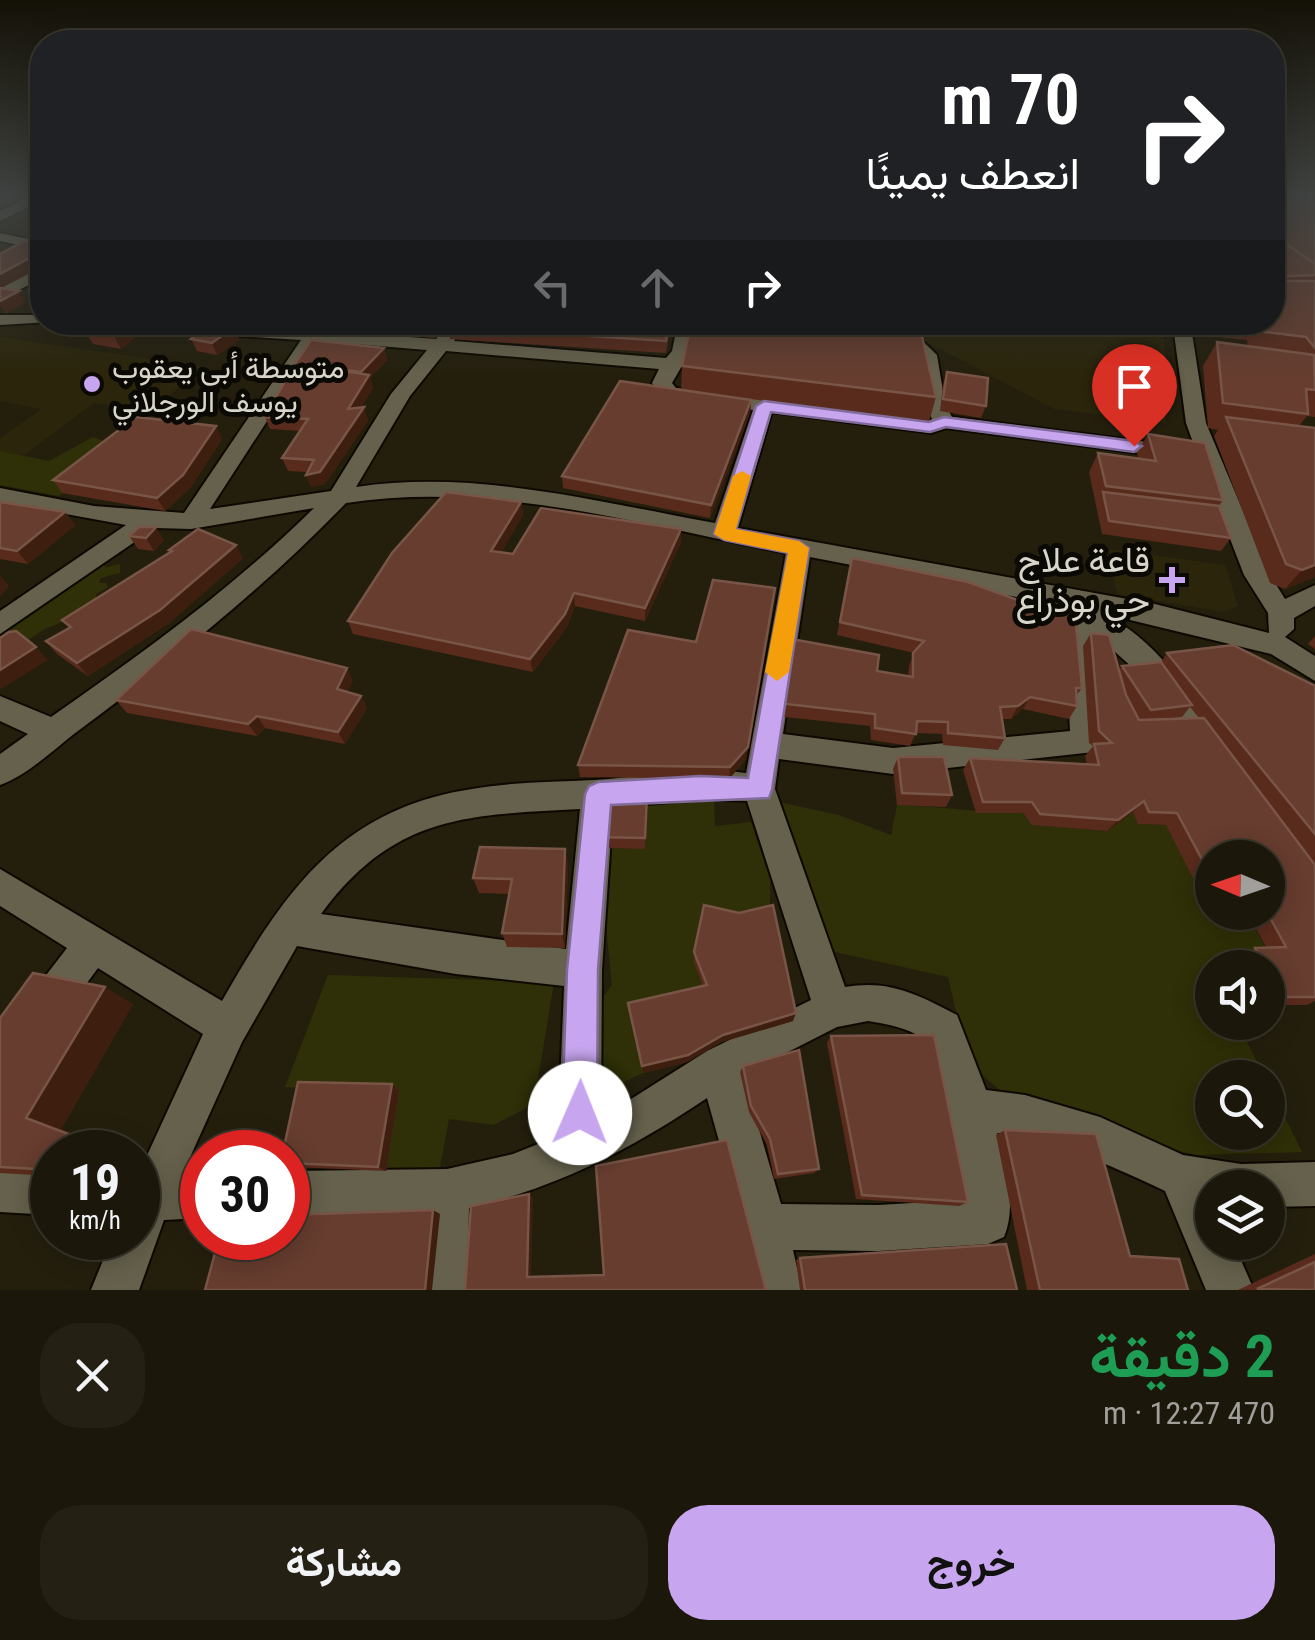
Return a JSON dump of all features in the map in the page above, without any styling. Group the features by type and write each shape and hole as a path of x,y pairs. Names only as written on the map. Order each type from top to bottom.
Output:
{"street":[{"path":"0,295 30,279"},
{"path":"0,320 30,320"},
{"path":"190,521 314,335"},
{"path":"368,335 671,364"},
{"path":"0,771 56,733 231,598 338,498 401,394 449,335"},
{"path":"685,335 680,352 662,381 670,393 930,427 944,422 1209,456"},
{"path":"901,335 928,355 935,403 944,422"},
{"path":"1183,335 1196,423 1257,575 1281,613 1280,646"},
{"path":"724,534 764,406"},
{"path":"0,495 94,514 190,521 378,491 470,490 549,500 1078,608 1156,614 1280,646 1315,670"},
{"path":"0,624 150,519"},
{"path":"799,548 759,790 834,1009"},
{"path":"1281,613 1315,594"},
{"path":"766,744 893,761 1083,743 1086,739 1078,608"},
{"path":"1078,608 1130,643 1230,768"},
{"path":"0,708 56,733"},
{"path":"160,1173 228,1027 288,927 355,850 403,822 452,807 700,787 759,790"},
{"path":"579,1148 583,970 598,794"},
{"path":"0,886 228,1027"},
{"path":"288,927 456,955 583,970"},
{"path":"0,1068 94,943"},
{"path":"310,1193 448,1192 514,1176 617,1133 720,1065 834,1009 868,1002 903,1007 934,1022 951,1043 971,1109 988,1221 878,1228 766,1227"},
{"path":"720,1065 731,1115 766,1227 778,1290"},
{"path":"971,1109 1025,1116 1100,1138 1180,1176 1242,1186 1315,1184"},
{"path":"1180,1176 1230,1290"},
{"path":"0,1190 30,1192"},
{"path":"443,1290 448,1192"},
{"path":"115,1290 125,1260"}],"shaded area":[{"path":"1164,335 1166,423 1054,409 915,336"},
{"name":"متوسطة أبي يعقوب يوسف الورجلاني","path":"0,337 204,367 149,412 94,403 23,456 0,451 0,438 42,409 0,401"},
{"path":"93,437 122,448 59,496 0,485 0,451 49,461"},
{"name":"قاعة علاج حي بوذراع","path":"1107,549 1225,565 1238,606 1223,612 1117,594"},
{"path":"95,564 120,564 120,573 101,578 99,583 107,583 107,588 96,594 98,607 43,630 0,659 0,628"},
{"path":"714,801 715,826 751,822 770,879 770,915 705,994 629,1011 643,1073 564,1111 599,1002 612,985 598,848 645,849 647,806"},
{"path":"774,801 839,815 891,835 897,805 1023,813 1032,825 1107,831 1133,812 1139,824 1166,825 1195,857 1195,930 1256,930 1267,950 1195,950 1195,1040 1246,1040 1256,1060 1195,1060 1195,1150 1285,1150 1285,1118 1302,1152 1195,1155 1023,1110 968,1063 948,977 808,946"},
{"path":"328,975 554,982 534,1104 494,1125 449,1119 440,1167 386,1171 398,1091 285,1087"}],"building":[{"path":"0,255 30,255 30,258 0,274"},
{"path":"1285,255 1302,255 1315,264 1315,275 1285,276"},
{"path":"1285,281 1315,281 1315,348 1306,337 1285,334"},
{"path":"0,288 19,291 0,301"},
{"path":"196,335 223,335 212,343 191,339"},
{"path":"573,335 667,335 666,341"},
{"path":"688,335 922,335 936,397 682,366"},
{"path":"311,340 384,348 361,372 307,365 369,375 348,409 364,407 320,472 306,475 314,460 282,458 308,419 265,417"},
{"path":"1217,342 1314,355 1315,390 1306,389 1308,414 1223,403"},
{"path":"947,372 988,378 986,406 943,399"},
{"path":"620,381 751,400 711,505 562,476"},
{"path":"136,417 216,426 183,475 157,498 53,480"},
{"path":"1226,417 1315,428 1315,565 1302,570 1286,564"},
{"path":"1148,434 1205,443 1223,500 1106,486 1098,453 1156,461"},
{"path":"446,492 521,502 491,551 513,554 541,508 681,529 645,608 574,593 565,614 530,659 348,621 392,553"},
{"path":"1103,492 1219,506 1231,538 1109,521"},
{"path":"0,502 65,512 17,551 0,548"},
{"path":"139,527 156,527 146,538 129,536"},
{"path":"198,529 236,545 160,610 77,663 46,641 71,627 62,620 172,551 169,550"},
{"path":"852,558 968,582 1026,603 1075,613 1082,688 1076,688 1077,706 1030,697 1018,706 1000,707 1005,738 948,733 948,722 917,721 916,734 875,728 875,714 777,703 786,638 879,655 877,671 913,677 913,653 924,641 840,622"},
{"path":"713,580 775,588 748,747 730,767 578,765 628,630 696,642"},
{"path":"191,629 347,668 337,689 361,696 338,732 257,716 248,724 116,700"},
{"path":"16,631 36,647 0,670 0,638"},
{"path":"1091,633 1109,635 1126,695 1139,720 1204,718 1315,865 1315,997 1285,997 1285,950 1255,948 1286,947 1277,930 1285,930 1285,840 1195,840 1195,847 1177,813 1149,812 1144,801 1118,820 1040,814 1032,802 983,802 970,758 1099,765 1094,744 1112,743 1099,731"},
{"path":"1233,645 1315,686 1315,834 1167,653"},
{"path":"1161,662 1192,705 1151,710 1122,666"},
{"path":"898,757 944,757 952,795 902,793"},
{"path":"600,794 647,794 645,838 596,837"},
{"path":"480,847 565,849 562,934 502,933 512,879 473,878"},
{"path":"704,905 739,913 773,905 796,1013 723,1035 688,1055 642,1066 628,1003 707,985 694,952"},
{"path":"33,973 105,987 26,1118 58,1130 30,1130 30,1169 0,1167 0,1018"},
{"path":"934,1035 968,1202 862,1195 831,1036"},
{"path":"799,1050 819,1169 778,1174 770,1139 751,1106 743,1066"},
{"path":"298,1082 392,1084 378,1167 310,1164 310,1130 288,1130"},
{"path":"1005,1130 1096,1134 1130,1256 1179,1259 1188,1290 1040,1290"},
{"path":"727,1140 766,1290 465,1290 471,1206 529,1194 527,1277 604,1275 596,1166"},
{"path":"433,1210 425,1290 205,1290 213,1260 310,1260 310,1214"},
{"path":"1006,1244 1017,1290 805,1290 800,1258"},
{"path":"1315,1262 1315,1290 1257,1289"}],"slow traffic":[{"path":"742,476 724,534 799,548 777,672"}],"place":[{"name":"متوسطة أبي يعقوب يوسف الورجلاني","path":"92,384"},
{"name":"قاعة علاج حي بوذراع","path":"1172,580"}],"route":[{"path":"580,1113 583,970 598,794 700,787 744,786 759,790 799,548 724,534 764,406 935,428 944,422 1134,446"}]}
